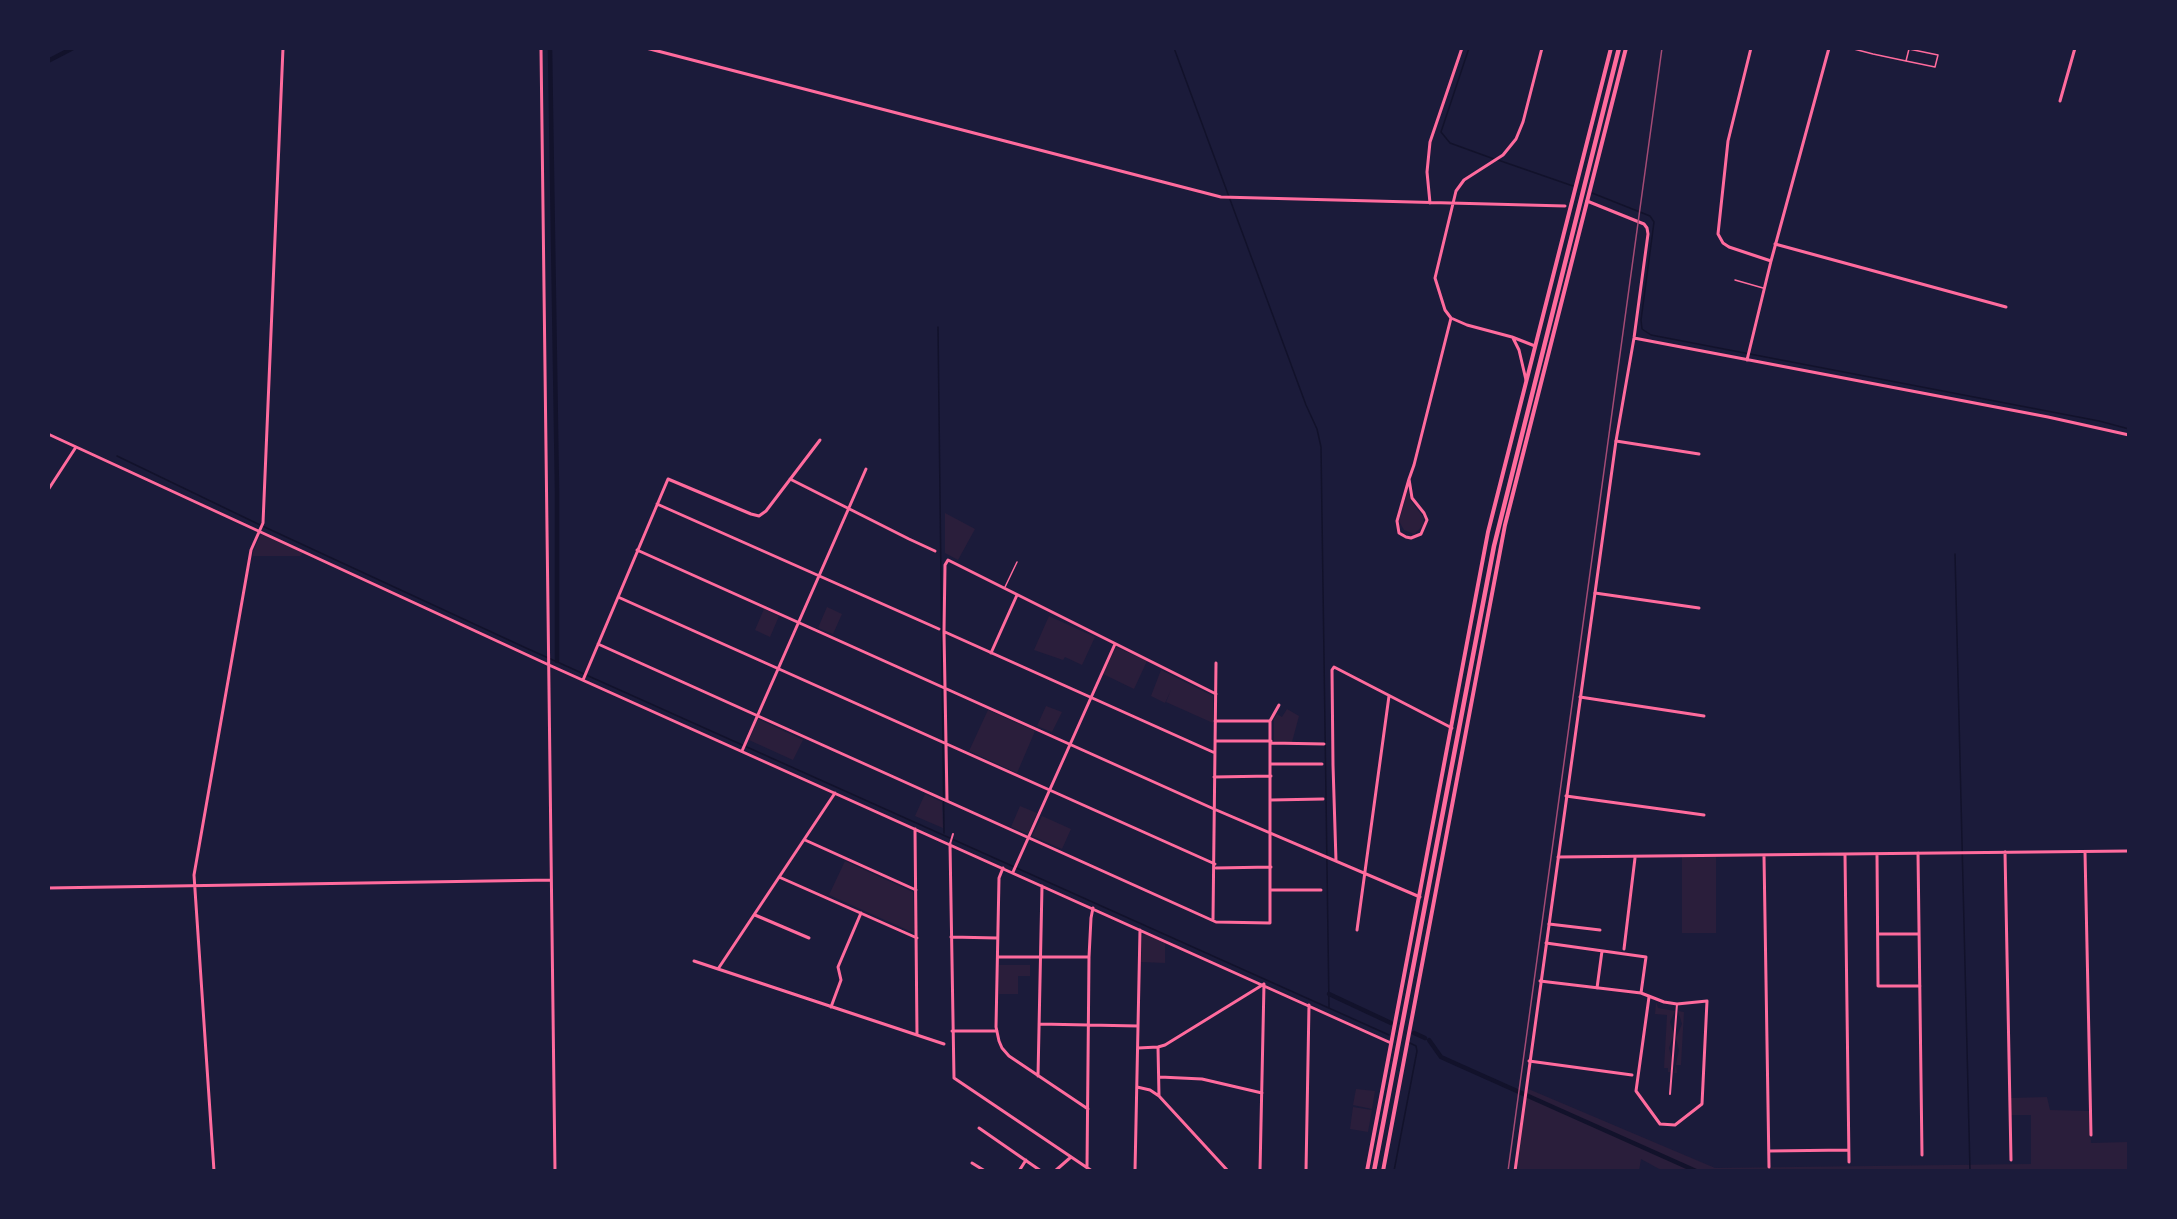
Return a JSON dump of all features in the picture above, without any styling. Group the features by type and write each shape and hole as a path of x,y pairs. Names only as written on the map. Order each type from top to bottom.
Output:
{"main road":[{"path":"1367,1171 1488,532 1611,48"},
{"path":"1374,1171 1492,556 1619,48"},
{"path":"1383,1171 1492,587 1509,508 1626,48"}],"street":[{"path":"214,1171 194,875 250,556 263,523 283,48"},
{"path":"541,48 555,1171"},
{"path":"646,48 1221,197 1565,207"},
{"path":"1430,203 1427,157 1430,142 1462,48"},
{"path":"1535,346 1451,318 1440,297 1436,276 1452,204 1460,184 1505,154 1516,139 1524,122 1542,48"},
{"path":"1751,48 1728,141 1718,234 1720,240 1729,248 1771,261"},
{"path":"1747,359 1775,244 1829,48"},
{"path":"2060,101 2075,48"},
{"path":"1515,1171 1616,441 1634,338 1647,228 1634,219 1587,201"},
{"path":"1775,244 2006,307"},
{"path":"1409,479 1412,498 1427,520 1421,534 1411,538 1402,535 1396,525 1451,318"},
{"path":"1512,337 1519,350 1526,380"},
{"path":"1634,338 2048,417 2129,435"},
{"path":"48,434 261,530 549,665 1264,984 1391,1043"},
{"path":"583,680 667,480 670,478 759,516 766,511 820,440"},
{"path":"1616,441 1699,454"},
{"path":"48,490 76,447"},
{"path":"742,752 866,470"},
{"path":"790,479 935,550"},
{"path":"657,504 939,629"},
{"path":"637,550 1214,809 1420,897"},
{"path":"947,800 944,632 947,560 954,561 1017,595 1216,694"},
{"path":"1595,593 1699,608"},
{"path":"991,653 1017,595"},
{"path":"618,597 1215,866 1271,867"},
{"path":"944,632 1215,753"},
{"path":"598,644 1216,922 1270,923 1270,721 1280,705"},
{"path":"1013,872 1115,644"},
{"path":"1213,919 1216,663"},
{"path":"1333,860 1332,670 1334,667 1452,728"},
{"path":"1357,930 1389,696"},
{"path":"1580,697 1704,716"},
{"path":"1215,721 1270,721"},
{"path":"1216,741 1324,744"},
{"path":"1271,764 1322,764"},
{"path":"1214,777 1271,776"},
{"path":"718,969 836,793"},
{"path":"1566,796 1704,815"},
{"path":"1270,800 1323,799"},
{"path":"915,829 918,1035"},
{"path":"953,834 950,844 953,1075 956,1081 1092,1171"},
{"path":"805,840 916,890"},
{"path":"1558,857 1635,858 2129,851"},
{"path":"2005,852 2011,1160"},
{"path":"2085,852 2091,1135"},
{"path":"1918,853 1922,1155"},
{"path":"1877,854 1878,986 1920,986"},
{"path":"1845,855 1849,1162"},
{"path":"1764,856 1769,1167"},
{"path":"1624,949 1635,858"},
{"path":"1003,868 999,878 997,957 997,1031 1000,1044 1005,1052 1088,1109"},
{"path":"778,877 917,938"},
{"path":"48,888 551,880"},
{"path":"1038,1076 1042,885"},
{"path":"1270,890 1322,890"},
{"path":"1087,1168 1089,957 1093,908"},
{"path":"831,1006 841,979 838,967 861,913"},
{"path":"755,915 809,938"},
{"path":"1549,924 1600,930"},
{"path":"1135,1171 1140,929"},
{"path":"1878,934 1919,934"},
{"path":"951,937 998,938"},
{"path":"1546,943 1646,957 1641,993"},
{"path":"1597,988 1602,951"},
{"path":"997,957 1089,957"},
{"path":"694,961 944,1044"},
{"path":"1540,981 1641,993 1677,1004 1707,1001 1702,1104 1675,1125 1660,1124 1636,1091 1649,997"},
{"path":"1138,1048 1158,1047 1264,984"},
{"path":"1260,1171 1264,984"},
{"path":"1670,1095 1677,1004"},
{"path":"1306,1171 1309,1005"},
{"path":"1040,1024 1138,1026"},
{"path":"952,1031 997,1031"},
{"path":"1158,1047 1160,1096"},
{"path":"1529,1061 1632,1075"},
{"path":"1160,1077 1202,1079 1262,1093"},
{"path":"1137,1087 1160,1096 1228,1171"},
{"path":"979,1128 1041,1171"},
{"path":"1769,1151 1849,1150"},
{"path":"1055,1171 1071,1157"},
{"path":"1019,1171 1026,1160"},
{"path":"972,1163 985,1171"}],"lane":[{"path":"1850,48 1906,61 1935,67 1938,55 1909,49 1906,61"},
{"path":"1735,280 1764,288"},
{"path":"1004,588 1017,562"}],"shaded area":[{"path":"1408,490 1411,501 1424,518 1423,526 1414,534 1404,530 1399,521"},
{"path":"945,513 975,529 958,560 945,553"},
{"path":"261,534 303,553 300,556 253,556"},
{"path":"827,607 842,614 833,634 818,628"},
{"path":"764,609 779,616 770,637 755,630"},
{"path":"1049,616 1095,637 1082,665 1065,657 1063,660 1034,650"},
{"path":"1116,647 1147,661 1134,689 1103,674"},
{"path":"1161,670 1213,696 1213,723 1166,702 1171,690 1165,703 1151,696"},
{"path":"1046,706 1062,712 1052,732 1037,726"},
{"path":"1287,709 1299,716 1292,742 1274,742 1274,719 1277,714 1282,717"},
{"path":"988,710 1035,731 1017,773 969,751"},
{"path":"758,719 803,740 793,760 749,740"},
{"path":"925,794 942,802 943,828 915,816"},
{"path":"1020,806 1037,813 1028,834 1011,827"},
{"path":"1042,816 1071,829 1062,849 1032,836"},
{"path":"1682,857 1716,857 1716,933 1682,933"},
{"path":"845,861 913,892 914,933 829,895"},
{"path":"1145,934 1165,943 1165,963 1141,962 1142,936"},
{"path":"999,965 1030,965 1030,976 1018,976 1018,994 999,994"},
{"path":"1656,1002 1658,1008 1675,1011 1670,1022 1674,1034 1669,1048 1672,1058 1671,1072 1668,1072 1668,1068 1664,1068 1667,1015 1655,1014"},
{"path":"1678,1011 1684,1012 1681,1065 1676,1065 1677,1073 1674,1073 1679,1050 1676,1038 1682,1024"},
{"path":"2129,1084 2129,1171 1663,1171 1641,1159 1639,1171 1515,1171 1526,1088 1715,1168 2031,1164 2031,1115 2010,1115 2010,1098 2047,1097 2050,1110 2089,1111 2091,1143 2128,1142"},
{"path":"1356,1089 1375,1091 1372,1109 1353,1105"},
{"path":"1353,1107 1372,1110 1368,1132 1350,1129"},
{"path":"2129,1169 2129,1171 1990,1171"}],"waterway":[{"path":"48,61 73,48"},
{"path":"550,48 557,491 557,661"},
{"path":"1174,48 1306,405 1317,429 1321,447 1329,1007"},
{"path":"1469,48 1441,132 1450,143 1494,159"},
{"path":"1498,160 1573,186"},
{"path":"1592,193 1650,216 1654,222 1641,320 1642,329 1651,335 2099,421 2129,429"},
{"path":"938,327 944,833"},
{"path":"117,456 526,648 1389,1035"},
{"path":"1955,554 1970,1171"},
{"path":"1329,994 1391,1023"},
{"path":"1414,1033 1425,1038"},
{"path":"1429,1040 1441,1057 1696,1171"},
{"path":"1394,1171 1417,1051 1416,1046 1410,1043"}],"railway":[{"path":"1508,1171 1662,48"}]}
